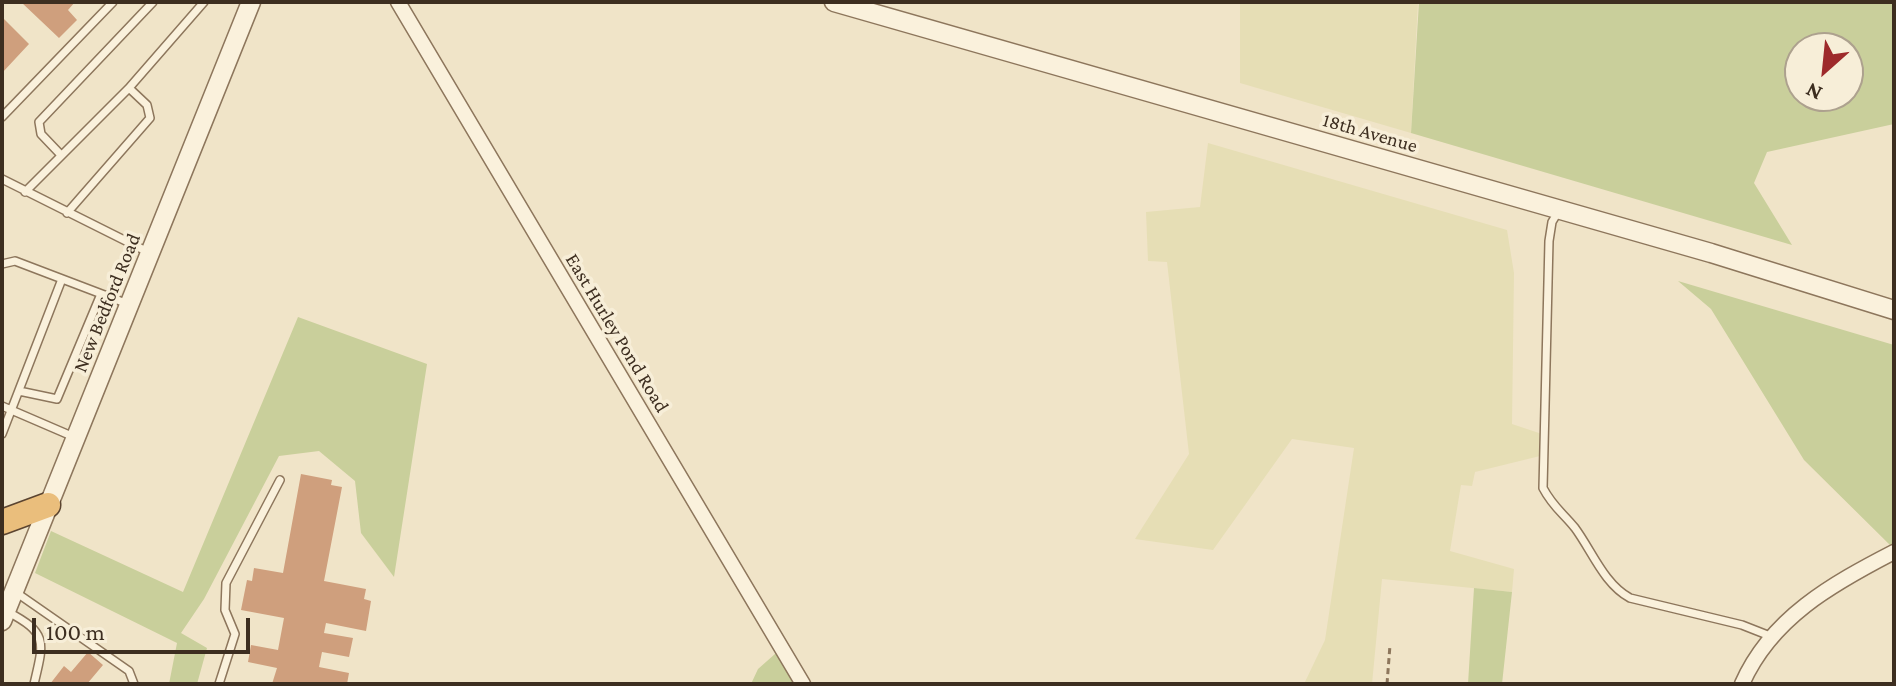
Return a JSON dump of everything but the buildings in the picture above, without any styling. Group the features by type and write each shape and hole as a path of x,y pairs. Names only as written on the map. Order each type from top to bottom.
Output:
{"highway":[{"path":"2,522 48,505"}],"street":[{"name":"East Hurley Pond Road","path":"398,2 803,684"},
{"name":"18th Avenue","path":"834,2 1893,308"},
{"name":"New Bedford Road","path":"4,616 151,253 245,4"},
{"path":"1742,684 1753,659 1770,636 1796,611 1894,552"}],"lane":[{"path":"2,117 113,2"},
{"path":"61,155 41,134 39,122 153,2"},
{"path":"25,192 129,88 204,2"},
{"path":"67,213 150,118 147,105 129,88"},
{"path":"2,179 151,253"},
{"path":"1560,210 1552,222 1549,241 1543,488 1554,509 1571,524 1617,591 1630,598 1742,625 1770,636"},
{"path":"2,264 15,261 130,305"},
{"path":"2,434 62,279"},
{"path":"19,391 57,399 101,294"},
{"path":"2,406 76,437"},
{"path":"219,684 235,634 225,610 226,583 280,480"},
{"path":"14,591 129,671 134,684"},
{"path":"4,616 35,626 43,642 34,684"}],"path":[{"path":"1387,684 1390,645"}],"shaded area":[{"path":"1240,2 1418,2 1411,133 1240,83"},
{"path":"1208,143 1507,230 1514,273 1512,424 1542,434 1540,456 1475,472 1472,486 1461,485 1450,551 1514,569 1512,592 1382,579 1372,684 1304,684 1325,640 1354,448 1292,439 1213,550 1135,539 1189,454 1167,262 1148,261 1146,212 1200,207"}],"green space":[{"path":"1419,2 1894,2 1894,124 1767,152 1754,183 1792,245 1411,133"},
{"path":"1678,281 1894,345 1894,549 1804,460 1711,309"},
{"path":"298,317 427,364 394,577 361,533 355,481 319,451 279,456 204,599 181,633 207,648 197,684 169,684 177,643 35,573 51,531 183,592"},
{"path":"1474,588 1512,592 1502,684 1468,684"},
{"path":"784,646 806,684 751,684 758,669"}]}
